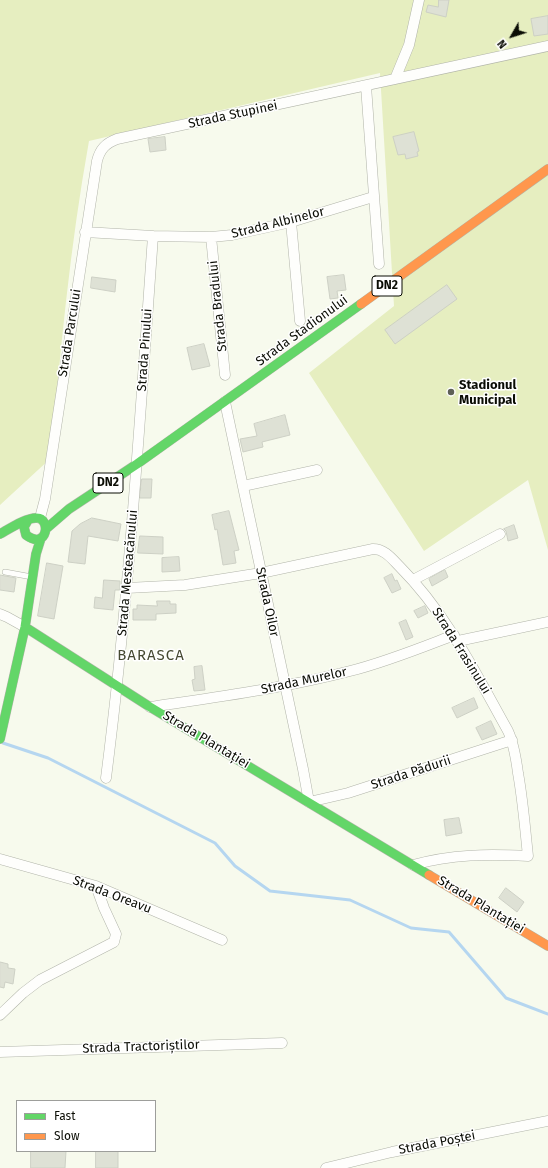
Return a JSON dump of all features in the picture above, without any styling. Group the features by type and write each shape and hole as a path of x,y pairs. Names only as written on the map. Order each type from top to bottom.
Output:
{"main road":[{"name":"Strada Stadionului","path":"43,522 69,509 137,464 548,169"},
{"name":"DN2","path":"2,539 28,520 33,518 43,522"},
{"path":"28,520 25,524 24,530 26,538 36,554"},
{"path":"1,735 25,627 36,554 41,538 45,535 43,522"},
{"path":"26,538 37,540 41,538"},
{"name":"Strada Plantației","path":"25,627 118,687 548,946"}],"street":[{"path":"396,79 409,45 419,0"},
{"name":"Strada Stupinei","path":"103,148 106,144 117,140 548,46"},
{"path":"366,86 379,264"},
{"name":"Strada Parcului","path":"43,522 45,499 85,232 97,161 103,148"},
{"name":"Strada Albinelor","path":"85,232 153,236 212,237 250,232 291,222 373,197"},
{"path":"291,222 300,321"},
{"name":"Strada Pinului","path":"137,464 153,236"},
{"name":"Strada Bradului","path":"212,237 225,375"},
{"name":"Strada Oilor","path":"225,402 309,802"},
{"name":"Strada Mesteacănului","path":"106,778 118,687 137,464"},
{"path":"243,486 317,470"},
{"path":"413,580 500,534"},
{"name":"Strada Frasinului","path":"127,588 191,584 261,573 366,550 381,550 413,580 456,638 508,731 512,740 524,803 528,856"},
{"name":"Strada Plantației","path":"0,614 25,627"},
{"name":"Strada Murelor","path":"150,706 285,686 370,666 456,638 548,622"},
{"name":"Strada Pădurii","path":"309,802 348,793 512,740"},
{"name":"Strada Plantației","path":"413,865 446,857 496,854 528,856"},
{"name":"Strada Oreavu","path":"0,859 96,886 222,940"},
{"path":"0,1015 23,993 40,980 114,942 116,934 106,915 96,886"},
{"name":"Strada Tractoriștilor","path":"0,1052 282,1043"},
{"name":"Strada Poștei","path":"326,1168 392,1152 548,1121"}],"lane":[{"path":"6,572 33,577"}],"green space":[{"path":"0,0 548,0 548,550 528,480 424,551 309,373 394,306 380,73 89,141 71,259 51,458 0,505"}],"building":[{"path":"439,0 449,0 446,17 426,12 428,5 438,7"},
{"path":"548,16 548,34 534,36 531,19"},
{"path":"414,132 419,151 417,152 418,156 406,159 405,154 398,155 393,137"},
{"path":"165,137 166,150 150,152 148,139"},
{"path":"344,275 346,290 337,291 338,298 330,299 327,277"},
{"path":"92,277 116,280 115,292 91,288"},
{"path":"447,285 457,299 395,344 385,330"},
{"path":"204,344 210,366 192,370 187,348"},
{"path":"285,415 290,435 262,442 263,447 243,452 240,439 257,436 254,424"},
{"path":"142,479 152,479 151,498 140,498"},
{"path":"229,511 239,550 234,551 236,563 223,565 217,529 215,530 212,515"},
{"path":"92,518 121,524 118,541 88,536 85,564 68,562 72,531 80,524"},
{"path":"514,525 518,538 508,541 506,531 504,529"},
{"path":"140,536 163,537 163,554 138,553"},
{"path":"179,557 180,571 162,572 162,558"},
{"path":"47,563 63,566 54,619 38,616"},
{"path":"445,570 448,577 432,586 429,579"},
{"path":"392,574 395,581 397,580 401,589 392,593 384,578"},
{"path":"0,575 16,578 14,592 0,590"},
{"path":"104,580 120,581 120,590 115,590 113,610 94,608 95,597 102,598"},
{"path":"157,601 170,601 170,604 176,604 176,613 156,614 156,620 133,620 133,609 137,609 137,605 157,606"},
{"path":"425,606 428,613 418,618 414,611"},
{"path":"406,620 413,637 406,640 399,623"},
{"path":"202,666 205,690 194,691 192,680 195,679 194,667"},
{"path":"474,698 478,708 457,718 452,708"},
{"path":"491,721 497,734 482,740 476,728"},
{"path":"459,818 462,833 446,836 444,820"},
{"path":"506,888 524,902 517,912 499,898"},
{"path":"0,962 8,964 8,968 15,969 13,984 5,982 4,988 0,987"},
{"path":"31,1152 66,1152 65,1168 31,1168"},
{"path":"96,1152 118,1152 118,1168 96,1168"}],"waterway":[{"path":"3,743 48,758 215,843 235,866 270,891 350,900 411,928 449,932 506,998 548,1014"}],"traffic: fast":[{"path":"47,528 69,509 137,464 361,304"},
{"path":"0,534 23,521 37,518 41,519 44,523 45,532 43,537 33,539 26,535 24,527 28,520"},
{"path":"0,739 25,627 36,554 41,538"},
{"path":"25,627 150,707 429,875"}],"traffic: slow":[{"path":"361,304 548,169"},
{"path":"429,875 548,946"}],"place":[{"name":"Stadionul Municipal","path":"451,392"}],"district":[{"name":"BARASCA","path":"151,656"}]}
